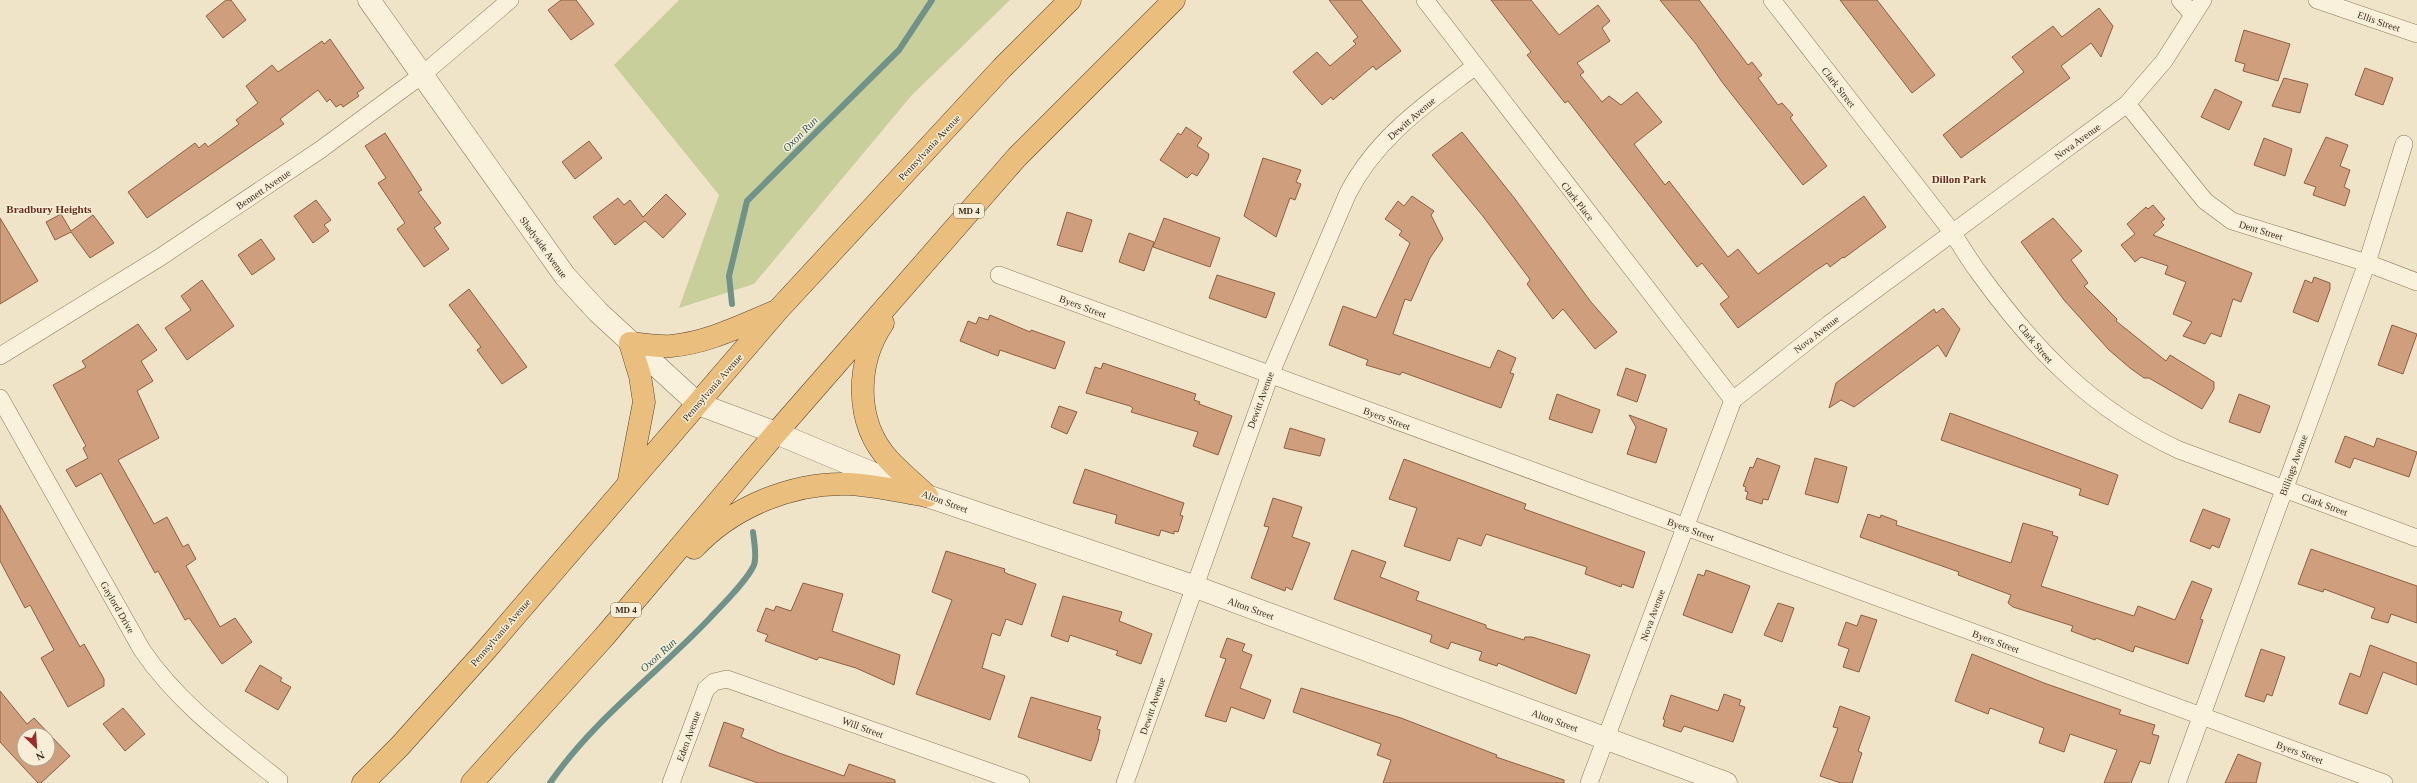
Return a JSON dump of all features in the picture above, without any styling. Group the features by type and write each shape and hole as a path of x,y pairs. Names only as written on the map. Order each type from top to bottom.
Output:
{"highway":[{"name":"Pennsylvania Avenue","path":"363,783 400,746 485,651 778,310 997,74 1070,0"},
{"name":"MD 4","path":"472,783 555,692 776,433 1017,157 1174,0"},
{"path":"921,266 872,340 864,371 863,394 865,419 888,459 927,496"},
{"path":"629,482 644,402 640,376 630,343 670,346 698,342 722,334 778,310"},
{"path":"555,692 645,603 697,545 714,529 749,507 798,490 849,484 927,496"}],"street":[{"name":"Shadyside Avenue","path":"369,0 564,276 630,343 698,404 776,433"},
{"name":"Bennett Avenue","path":"0,356 159,258 320,150 422,74 510,0"},
{"name":"Clark Place","path":"1425,0 1474,67 1733,400"},
{"name":"Clark Street","path":"1772,0 1952,232 1979,273 2041,350 2060,371 2113,414 2137,430 2179,450 2417,538"},
{"path":"2180,0 2193,15"},
{"name":"Nova Avenue","path":"1589,783 1733,400 1829,324 2127,104 2164,61 2203,0"},
{"name":"Ellis Street","path":"2317,0 2417,34"},
{"name":"Dewitt Avenue","path":"1125,783 1193,586 1270,374 1348,192 1360,170 1389,135 1474,67"},
{"name":"Dent Street","path":"2127,104 2205,201 2232,221 2367,263 2417,282"},
{"name":"Billings Avenue","path":"2177,783 2367,263 2404,144"},
{"name":"Byers Street","path":"999,275 2384,783"},
{"name":"Gaylord Drive","path":"0,398 115,602 159,674 200,717 279,780"},
{"name":"Alton Street","path":"776,433 927,496 1193,586 1726,783"},
{"name":"Will Street","path":"706,689 709,684 718,680 730,680 1021,783"},
{"name":"Eden Avenue","path":"671,783 706,689"}],"green space":[{"path":"679,0 1010,0 912,95 754,284 679,308 719,195 614,65"}],"building":[{"path":"226,0 231,0 246,20 223,38 206,16"},
{"path":"561,0 576,0 594,24 571,40 548,10"},
{"path":"1329,0 1361,0 1401,51 1376,70 1373,66 1333,100 1331,97 1322,105 1293,72 1317,52 1330,66 1356,44 1353,41 1358,37"},
{"path":"1491,0 1531,0 1559,35 1598,5 1610,21 1602,28 1610,41 1577,63 1584,72 1580,75 1602,102 1609,96 1621,105 1637,92 1662,122 1634,144 1665,185 1669,181 1728,257 1738,249 1758,274 1864,196 1886,227 1830,267 1827,263 1815,271 1738,328 1720,304 1729,297 1702,263 1697,267 1568,101 1565,103 1527,55 1531,52"},
{"path":"1660,0 1699,0 1748,65 1752,62 1762,75 1758,78 1778,105 1782,103 1793,115 1790,118 1827,166 1803,185 1722,82 1696,44"},
{"path":"1840,0 1877,0 1935,75 1912,93"},
{"path":"2099,8 2113,26 2101,57 2091,43 2061,66 2070,78 1961,158 1943,135 2024,72 2012,57 2053,26 2062,37"},
{"path":"2244,30 2290,44 2278,81 2243,71 2245,64 2235,61"},
{"path":"330,39 364,88 357,93 359,96 343,107 341,104 336,107 330,99 327,102 318,90 280,119 284,124 147,218 128,192 195,143 199,148 205,143 208,147 239,124 236,120 258,103 246,86 272,65 278,72 322,41 324,44"},
{"path":"2365,68 2393,78 2383,105 2355,95"},
{"path":"2284,78 2308,84 2300,113 2272,106"},
{"path":"2215,89 2242,102 2229,130 2201,117"},
{"path":"1186,127 1202,138 1197,146 1209,154 1208,159 1197,176 1192,173 1187,178 1160,160 1178,133 1181,135"},
{"path":"1462,132 1515,199 1591,302 1617,332 1595,349 1563,309 1553,319 1527,284 1530,280 1529,278 1482,215 1432,155"},
{"path":"385,133 422,190 418,192 441,223 434,228 449,249 424,267 397,229 405,223 378,183 386,178 365,146"},
{"path":"2326,137 2348,145 2340,166 2350,170 2344,187 2350,190 2345,206 2313,195 2316,187 2304,183"},
{"path":"2264,138 2292,149 2285,176 2254,165"},
{"path":"589,141 602,158 575,179 562,162"},
{"path":"1263,158 1301,170 1296,182 1301,184 1295,200 1290,198 1276,237 1244,216"},
{"path":"666,194 686,214 663,238 645,221 615,245 593,217 618,198 624,205 630,200 643,217"},
{"path":"1412,196 1434,211 1431,215 1443,239 1430,258 1411,301 1405,299 1393,334 1490,368 1498,350 1516,358 1510,373 1514,374 1501,408 1402,372 1400,375 1366,365 1368,360 1329,345 1343,306 1376,318 1410,243 1399,235 1402,231 1385,219 1398,201 1404,206"},
{"path":"316,200 331,220 324,225 329,231 313,243 294,216"},
{"path":"2153,205 2165,219 2161,222 2164,225 2153,235 2252,273 2241,302 2233,299 2221,337 2211,333 2205,344 2183,336 2192,322 2173,314 2186,282 2165,274 2168,266 2141,257 2135,262 2121,245 2135,234 2127,224 2146,207 2148,209"},
{"path":"1067,212 1092,220 1082,252 1057,245"},
{"path":"61,214 71,231 93,215 114,243 90,258 71,232 55,240 46,222"},
{"path":"0,218 38,281 0,304"},
{"path":"1164,218 1220,238 1210,267 1153,247"},
{"path":"2053,218 2082,251 2071,260 2088,283 2084,286 2117,319 2116,321 2166,361 2170,355 2214,382 2214,389 2202,409 2149,378 2144,378 2130,368 2109,350 2064,300 2021,242"},
{"path":"1129,233 1154,242 1144,271 1119,262"},
{"path":"261,239 275,259 252,275 238,255"},
{"path":"1217,275 1275,293 1266,318 1209,298"},
{"path":"2314,277 2330,283 2330,289 2318,322 2293,312 2305,280 2312,283"},
{"path":"202,280 234,326 187,360 165,328 191,310 181,296"},
{"path":"469,289 527,367 502,384 477,350 481,347 449,305"},
{"path":"1943,308 1960,329 1946,357 1938,345 1854,407 1841,400 1829,408 1836,383 1934,309 1936,313"},
{"path":"990,315 1030,332 1031,330 1065,342 1055,369 1000,350 998,356 960,341 968,321 976,324 979,317 988,320"},
{"path":"138,324 157,350 141,361 153,381 137,391 159,438 118,460 154,524 167,517 183,547 188,544 196,559 186,566 220,627 235,618 252,642 222,664 189,618 185,620 158,571 155,573 101,473 76,487 66,470 88,458 83,448 86,446 53,385 86,367 82,361"},
{"path":"2392,325 2417,334 2403,374 2378,365"},
{"path":"1103,363 1196,394 1194,400 1200,402 1199,404 1232,416 1218,455 1193,446 1198,432 1131,412 1133,408 1130,406 1086,393 1095,367 1101,369"},
{"path":"1626,368 1646,375 1637,402 1617,395"},
{"path":"1557,394 1600,410 1592,433 1549,419"},
{"path":"2239,394 2270,406 2260,433 2229,422"},
{"path":"1059,406 1077,412 1067,434 1051,427"},
{"path":"1950,413 2118,475 2108,505 2079,495 2081,489 1941,440"},
{"path":"1629,415 1667,429 1656,463 1627,454 1636,427"},
{"path":"1290,428 1325,439 1320,456 1284,448"},
{"path":"2345,436 2374,447 2377,438 2417,452 2409,477 2354,458 2350,468 2335,462"},
{"path":"1757,458 1780,466 1768,500 1763,499 1762,504 1746,499 1748,492 1745,491 1746,487 1743,486 1750,467 1753,468"},
{"path":"1815,458 1847,467 1838,503 1805,494"},
{"path":"1404,459 1526,504 1524,509 1645,552 1633,588 1622,584 1621,587 1585,574 1587,567 1486,534 1481,546 1458,538 1450,561 1404,546 1417,508 1389,499"},
{"path":"1085,469 1184,503 1180,515 1183,516 1178,532 1174,531 1174,534 1161,530 1159,536 1115,523 1117,515 1073,503"},
{"path":"1273,498 1302,507 1292,537 1310,543 1292,590 1286,587 1285,591 1251,578 1269,527 1264,526"},
{"path":"0,505 80,647 84,644 104,679 104,686 68,707 41,658 54,650 30,605 25,608 0,561"},
{"path":"2203,509 2230,519 2219,548 2212,545 2210,549 2190,541"},
{"path":"1868,514 1880,518 1881,515 1897,521 1896,525 2011,563 2023,523 2053,532 2052,535 2058,537 2041,586 2134,616 2138,606 2175,620 2192,581 2212,589 2200,619 2203,620 2188,664 2135,646 2133,652 2096,638 2095,640 2071,631 2073,626 2013,607 2008,603 2011,595 1958,575 1959,572 1860,537"},
{"path":"2311,549 2417,586 2417,623 2391,614 2388,623 2371,618 2375,608 2324,589 2323,592 2298,584"},
{"path":"1352,550 1386,562 1380,577 1419,592 1416,600 1486,625 1486,628 1524,640 1525,637 1532,637 1590,655 1576,694 1498,663 1497,666 1479,660 1482,652 1451,642 1448,649 1430,642 1432,635 1334,599"},
{"path":"946,551 1005,569 1004,572 1008,574 1036,584 1022,625 1006,619 1000,636 992,633 982,668 1005,676 990,720 916,694 952,600 932,592"},
{"path":"1706,570 1750,586 1732,633 1683,615 1698,574 1704,576"},
{"path":"803,583 843,594 832,631 900,655 894,685 856,668 819,657 817,660 765,641 768,635 757,631 766,608 774,611 776,606 791,611"},
{"path":"1063,596 1122,612 1119,621 1152,634 1141,664 1116,655 1118,651 1070,635 1068,642 1051,636"},
{"path":"1778,603 1794,608 1782,642 1764,635"},
{"path":"1861,615 1877,620 1859,672 1843,667 1849,649 1838,645 1846,622 1857,626"},
{"path":"1227,638 1245,644 1242,651 1252,655 1240,688 1271,700 1264,719 1231,707 1226,722 1205,716 1226,659 1220,657"},
{"path":"2370,645 2417,663 2417,685 2383,672 2367,714 2339,704 2350,673 2360,677"},
{"path":"2261,649 2285,657 2272,696 2267,694 2264,702 2245,696"},
{"path":"1972,654 2044,683 2121,710 2119,714 2155,725 2152,734 2159,736 2150,764 2140,761 2131,783 2104,783 2117,750 2070,734 2064,752 2039,743 2044,728 1990,708 1988,714 1955,701"},
{"path":"260,665 282,678 280,681 291,687 278,710 245,691"},
{"path":"1301,688 1401,718 1497,755 1496,757 1564,780 1564,783 1383,783 1391,760 1377,755 1381,744 1293,712"},
{"path":"0,691 27,724 34,718 43,727 16,727 16,759 0,742"},
{"path":"1724,694 1741,700 1739,705 1745,707 1733,742 1684,726 1681,732 1663,726 1665,720 1663,719 1671,695 1718,711"},
{"path":"1031,697 1101,717 1097,729 1100,730 1098,741 1091,761 1018,737"},
{"path":"1840,706 1870,717 1858,751 1862,753 1852,783 1841,783 1820,776 1838,728 1833,727"},
{"path":"123,708 145,734 125,751 103,724"},
{"path":"724,722 744,729 741,737 779,753 844,776 849,764 895,780 895,783 758,783 709,766"},
{"path":"56,741 70,756 41,783 38,783 23,767 56,767"},
{"path":"2238,754 2261,763 2256,783 2225,783"}],"waterway":[{"name":"Oxon Run","path":"732,304 729,276 747,201 899,50 932,0"},
{"name":"Oxon Run","path":"550,783 567,760 606,717 690,639 740,585 751,571 755,562 753,532"}],"district":[{"name":"Dillon Park","path":"1959,179"},
{"name":"Bradbury Heights","path":"49,209"}]}
